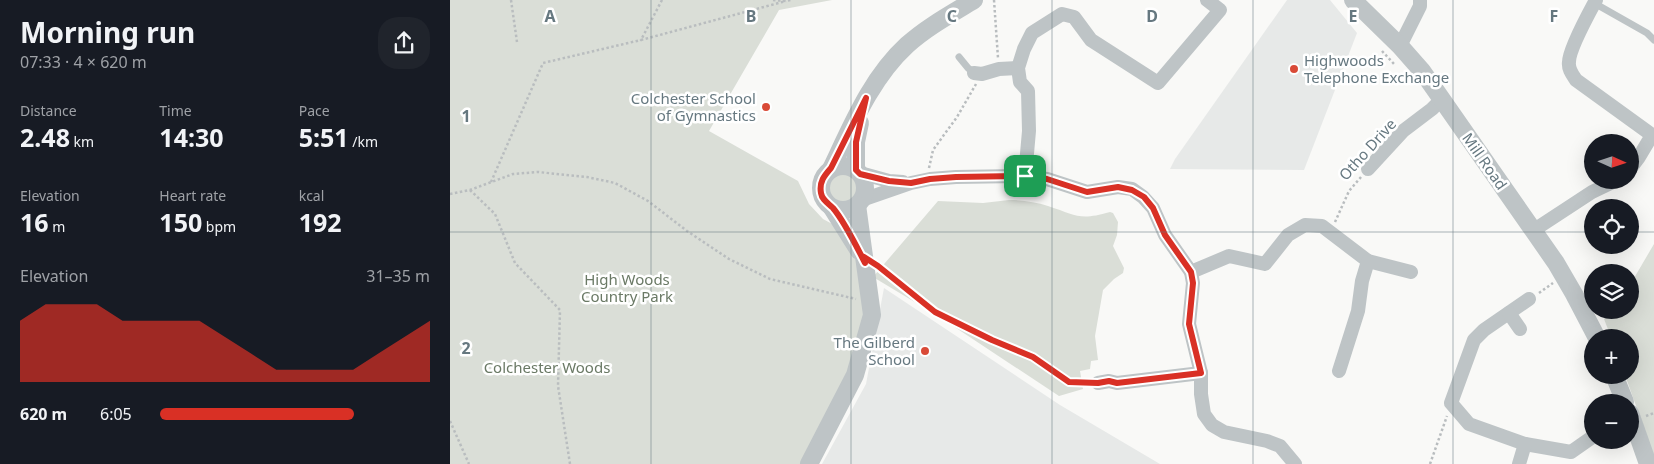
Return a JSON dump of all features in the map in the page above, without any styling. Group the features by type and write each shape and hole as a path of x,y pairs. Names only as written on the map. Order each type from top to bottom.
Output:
{"street":[{"path":"864,260 832,208 826,203 821,192 824,176 831,168 879,76 906,46 934,24 974,0"},
{"path":"1025,176 1029,131 1028,91 1020,82 1018,68 1032,33 1062,14 1074,17 1091,40 1158,83 1220,10 1208,0"},
{"name":"Mill Road","path":"1353,0 1400,46 1422,71 1442,99 1534,230 1574,294 1587,329"},
{"path":"1400,46 1420,6 1420,0"},
{"path":"1593,1 1570,52 1568,61 1576,80 1653,133 1639,158"},
{"path":"978,74 999,69 1018,68"},
{"path":"809,464 855,375 872,315 864,260 860,202 865,192 865,185 858,172 856,142 866,98"},
{"name":"Otho Drive","path":"1368,169 1403,131 1442,99"},
{"path":"831,168 846,166 858,172 889,181 911,183"},
{"path":"832,208 850,209 860,202 911,183 930,179 1025,176 1047,179 1087,192 1118,187 1132,190 1144,197 1153,208 1165,235 1191,272 1193,283 1189,324 1201,373 1201,394 1204,414 1212,425 1224,432 1267,441 1280,446 1295,464"},
{"path":"1534,230 1598,189"},
{"path":"1191,272 1229,256 1265,264 1288,235 1305,225 1322,226 1368,261 1411,272"},
{"path":"1339,371 1358,311 1362,281 1368,261"},
{"path":"1529,299 1484,330 1474,340 1451,403 1469,424 1525,444 1570,452 1584,443"},
{"path":"1509,312 1520,328"},
{"path":"1104,378 1117,383 1201,373"},
{"path":"1639,439 1648,464"},
{"path":"1519,464 1525,444"}],"lane":[{"path":"1593,1 1647,33 1654,40"},
{"path":"959,57 968,68 978,74"}],"path":[{"path":"511,0 517,42"},
{"path":"642,40 662,0"},
{"path":"773,0 786,1"},
{"path":"491,182 543,63 642,40 791,0"},
{"path":"994,0 999,69"},
{"path":"1380,48 1397,66"},
{"path":"930,179 928,166 933,150 957,117 978,74"},
{"name":"Otho Drive","path":"1328,231 1338,219 1349,191 1368,169"},
{"path":"450,194 470,190 513,174 538,172 587,177 615,183 648,201 686,231 729,259 770,280 855,299 870,298"},
{"path":"470,190 495,214 515,263 560,310 558,386 570,464"},
{"path":"864,260 878,266 935,312 992,340 1033,357 1069,382 1104,378"},
{"path":"1529,299 1554,282"},
{"path":"1430,464 1451,403"},
{"path":"450,421 469,464"}],"shaded area":[{"path":"1287,0 1330,0 1357,33 1304,170 1170,169 1175,159"},
{"name":"The Gilberd School","path":"884,288 1060,405 1160,464 822,464 866,384"}],"green space":[{"name":"High Woods Country Park","path":"450,0 832,0 779,10 709,131 798,181 809,204 823,219 836,226 857,259 866,318 847,372 800,464 450,464"},
{"path":"842,173 853,177 857,188 853,199 842,203 831,199 827,188 831,177"},
{"path":"1009,200 1039,203 1078,216 1100,215 1110,212 1113,213 1118,222 1117,235 1113,246 1124,268 1123,273 1103,290 1095,336 1098,360 1091,361 1090,369 1080,371 1083,389 1059,396 938,316 873,277 938,201 983,203"},
{"path":"1654,244 1654,456 1639,414 1639,394 1632,394 1628,384 1639,384 1639,329 1608,329 1604,319 1639,319 1639,270"}],"place":[{"name":"Highwoods Telephone Exchange","path":"1294,69"},
{"name":"Colchester School of Gymnastics","path":"766,107"},
{"name":"The Gilberd School","path":"925,351"}],"route":[{"path":"866,98 856,142 856,170 860,174 889,181 911,183 956,177 1025,176 1047,179 1087,192 1118,187 1132,190 1144,197 1153,208 1165,235 1191,272 1193,283 1189,324 1201,373 1117,383 1109,381 1098,383 1069,382 1033,357 992,340 935,312 864,257 865,263 852,239 832,208 826,203 821,192 824,176 831,168 866,98"}],"park label":[{"name":"Colchester Woods","path":"547,367"}]}
